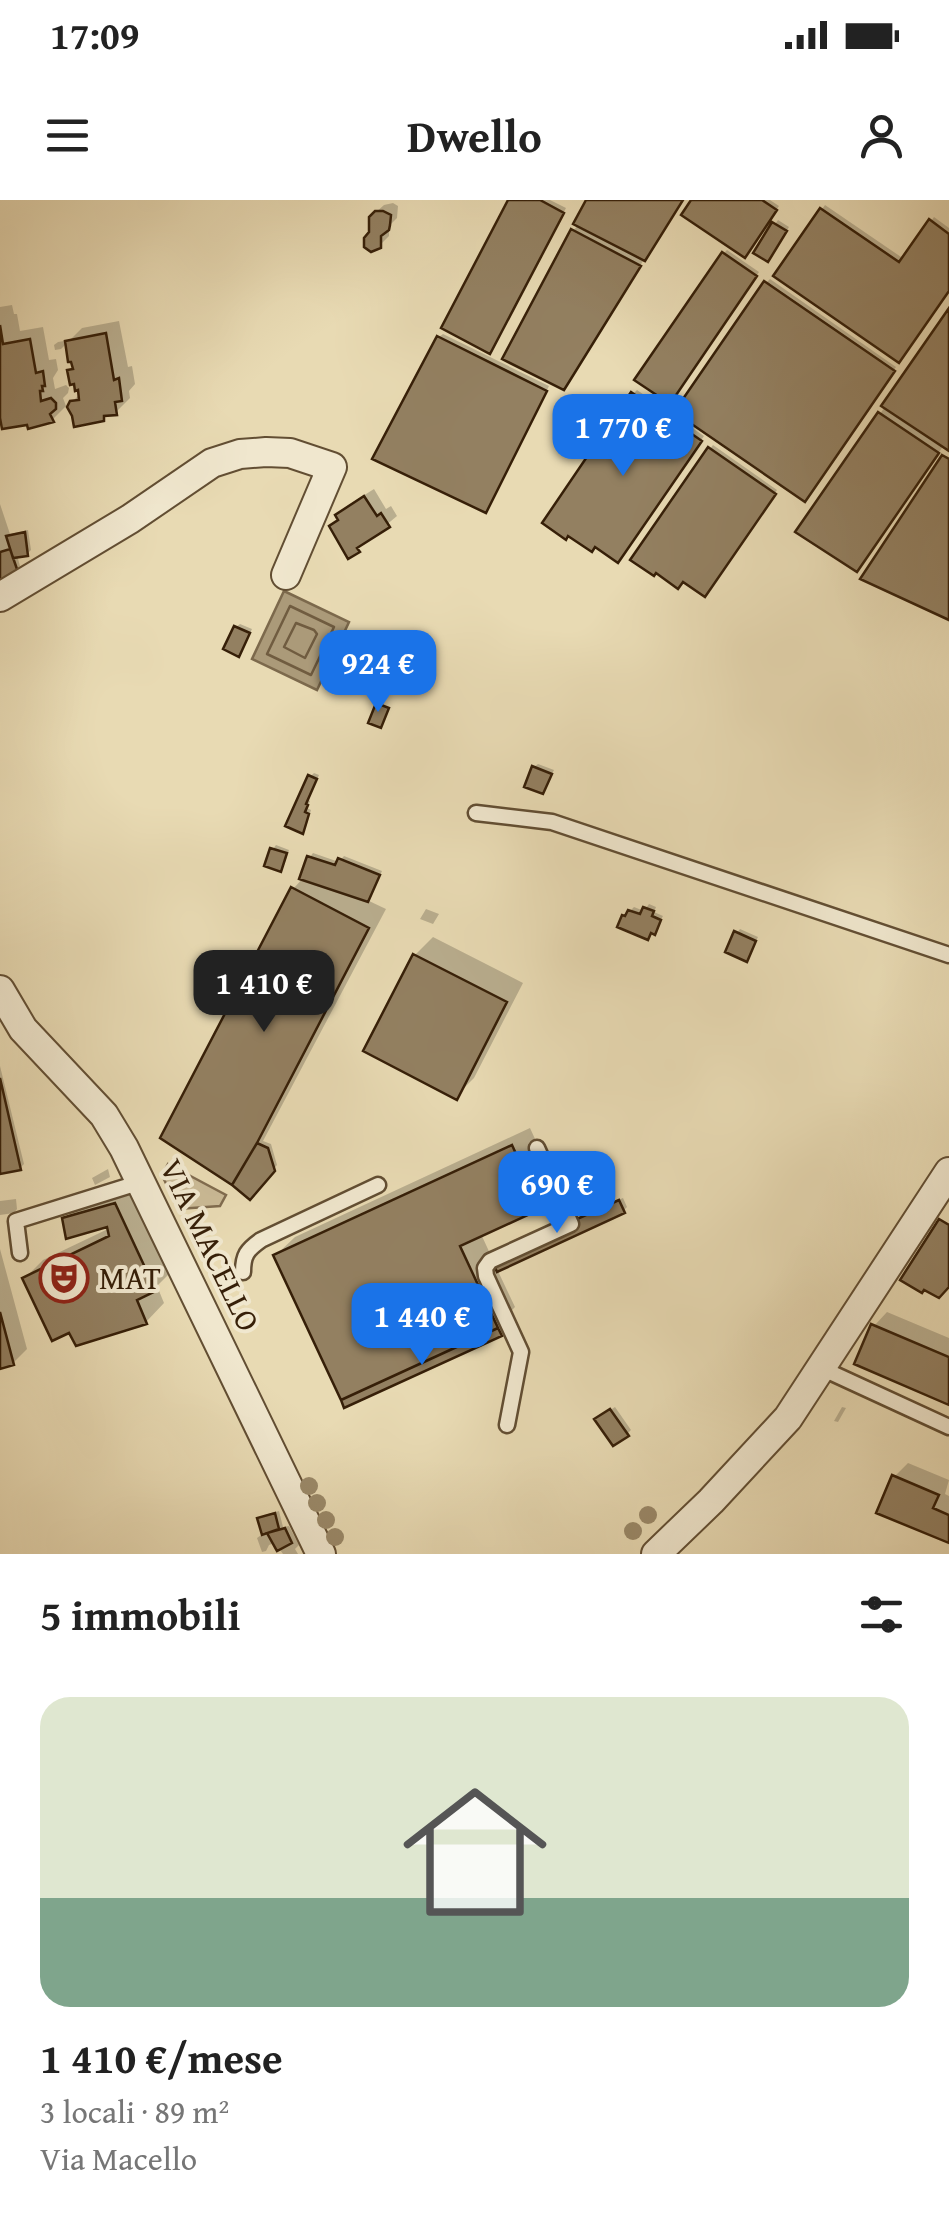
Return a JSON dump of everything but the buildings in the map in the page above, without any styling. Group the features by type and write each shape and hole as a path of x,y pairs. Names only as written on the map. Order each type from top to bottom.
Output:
{"street":[{"path":"0,597 130,519 212,463 240,454 290,453 332,467 286,574"},
{"name":"VIA MACELLO","path":"0,990 23,1029 104,1114 141,1182 321,1554"},
{"path":"656,1554 788,1418 949,1172"}],"lane":[{"path":"476,812 552,822 949,955"},
{"path":"507,1425 521,1352 485,1268 490,1261 570,1224 536,1148"},
{"path":"20,1253 16,1221 141,1182"},
{"path":"243,1272 247,1250 260,1240 378,1185"},
{"path":"821,1368 949,1427"}],"shaded area":[{"path":"168,1164 226,1195 220,1206 178,1209 162,1175"}],"water":[{"path":"284,591 349,622 317,690 252,659"}],"place":[{"name":"MAT","path":"64,1278"}]}
